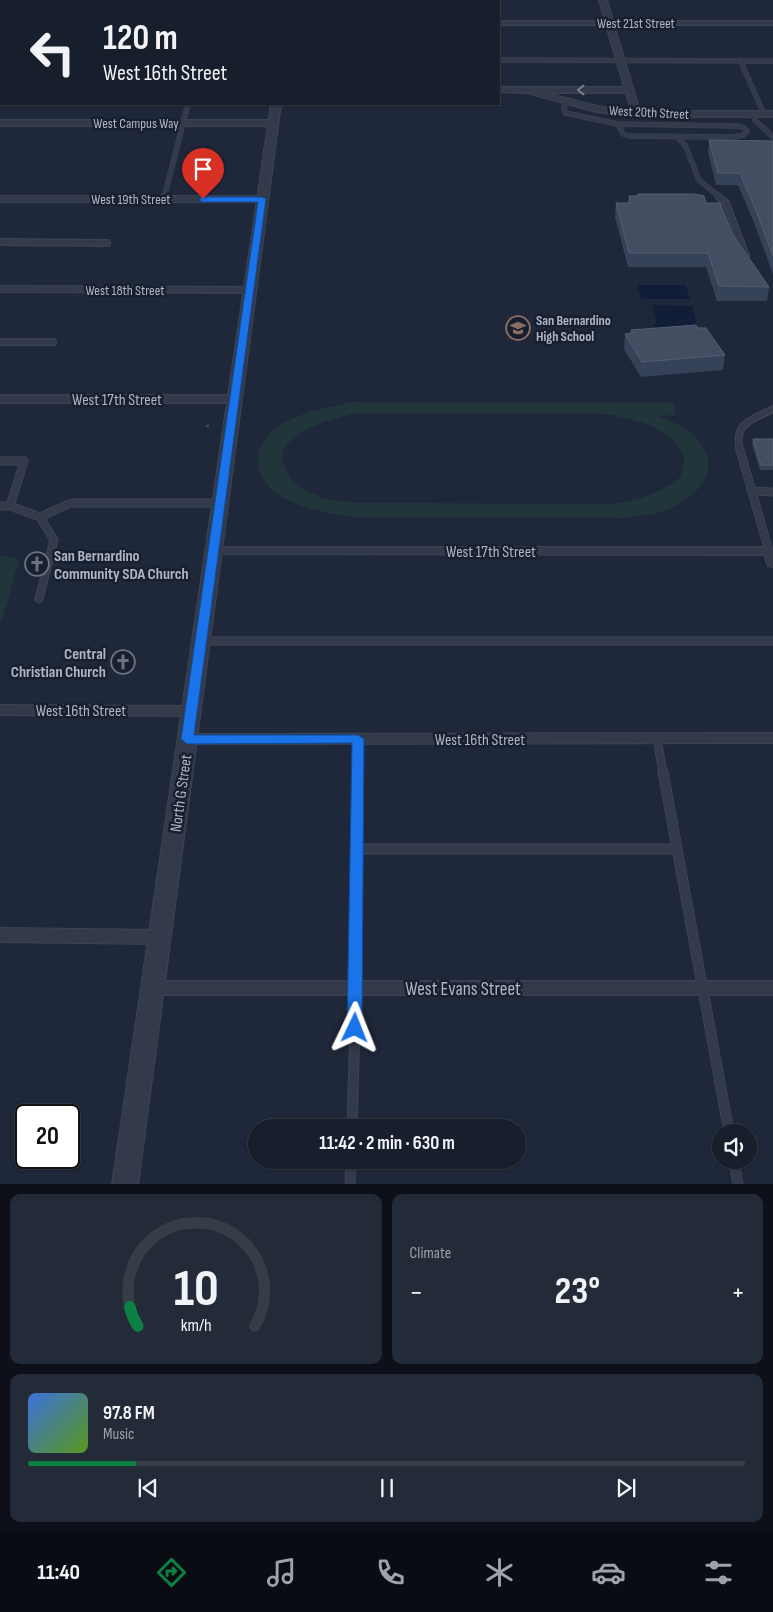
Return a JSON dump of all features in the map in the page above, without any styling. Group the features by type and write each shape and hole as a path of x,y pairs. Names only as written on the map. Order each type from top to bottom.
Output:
{"street":[{"path":"603,0 636,114"},
{"name":"West 21st Street","path":"500,23 773,23"},
{"name":"West 20th Street","path":"500,90 629,90"},
{"name":"West 20th Street","path":"527,90 596,109 636,114 769,114"},
{"name":"North G Street","path":"125,1184 276,105"},
{"name":"West Campus Way","path":"0,122 273,122"},
{"name":"West 19th Street","path":"0,199 262,199"},
{"name":"West 18th Street","path":"0,289 250,290"},
{"name":"West 17th Street","path":"0,399 234,399"},
{"name":"West 17th Street","path":"213,551 771,557"},
{"name":"West 16th Street","path":"0,710 191,711"},
{"name":"West 16th Street","path":"187,739 773,738"},
{"path":"0,935 160,936"},
{"name":"West Evans Street","path":"152,988 773,988"}],"lane":[{"path":"500,60 773,60"},
{"path":"740,60 769,114"},
{"path":"572,101 564,106 565,113 618,124 743,127 760,124"},
{"path":"164,199 188,105"},
{"path":"753,114 773,138"},
{"path":"618,124 623,134 629,136 733,137 744,135 746,131 743,127"},
{"path":"677,137 682,139 685,145 698,180 726,203 747,259"},
{"path":"0,242 106,243"},
{"path":"0,342 53,342"},
{"path":"771,557 737,438 743,425 773,409"},
{"path":"0,461 24,461 10,506"},
{"path":"751,491 773,492"},
{"path":"40,517 71,503 220,503"},
{"path":"0,506 10,506 40,517 54,540 40,599"},
{"path":"201,640 773,641"},
{"path":"657,738 728,1124"},
{"path":"352,1119 356,988 358,739"},
{"path":"357,848 677,849"},
{"path":"350,1184 351,1169"},
{"path":"736,1169 738,1184"}],"path":[{"path":"206,426 211,425"}],"green space":[{"path":"353,402 673,403 676,415 658,416 688,431 703,446 707,455 707,473 696,491 678,505 652,514 625,518 355,517 310,509 280,496 269,486 261,474 258,460 260,450 268,436 288,420","holes":["359,413 603,414 639,422 664,433 674,441 681,450 684,461 681,477 665,488 648,495 631,501 612,504 360,503 323,498 304,489 295,483 289,475 282,458 286,447 294,438 306,430 335,419"]},
{"path":"0,555 19,559 2,621 0,621"}],"water":[{"path":"637,285 686,285 690,299 641,299"},
{"path":"652,305 692,306 698,329 654,329 654,325 657,324"}],"building":[{"path":"709,140 773,141 773,256 740,173 718,173"},
{"path":"638,194 694,194 704,196 706,203 720,203 733,235 769,287 719,286 708,253 629,253 616,203 630,203 629,196 638,196"},
{"path":"696,325 698,328 706,328 725,355 642,362 625,334 633,333 631,330"},
{"path":"753,439 773,439 773,465 761,465"}],"place":[{"name":"San Bernardino High School","path":"518,328"},
{"name":"San Bernardino Community SDA Church","path":"37,564"},
{"name":"Central Christian Church","path":"123,662"}],"route":[{"path":"203,199 262,199 187,739 358,739 355,1028"}]}
